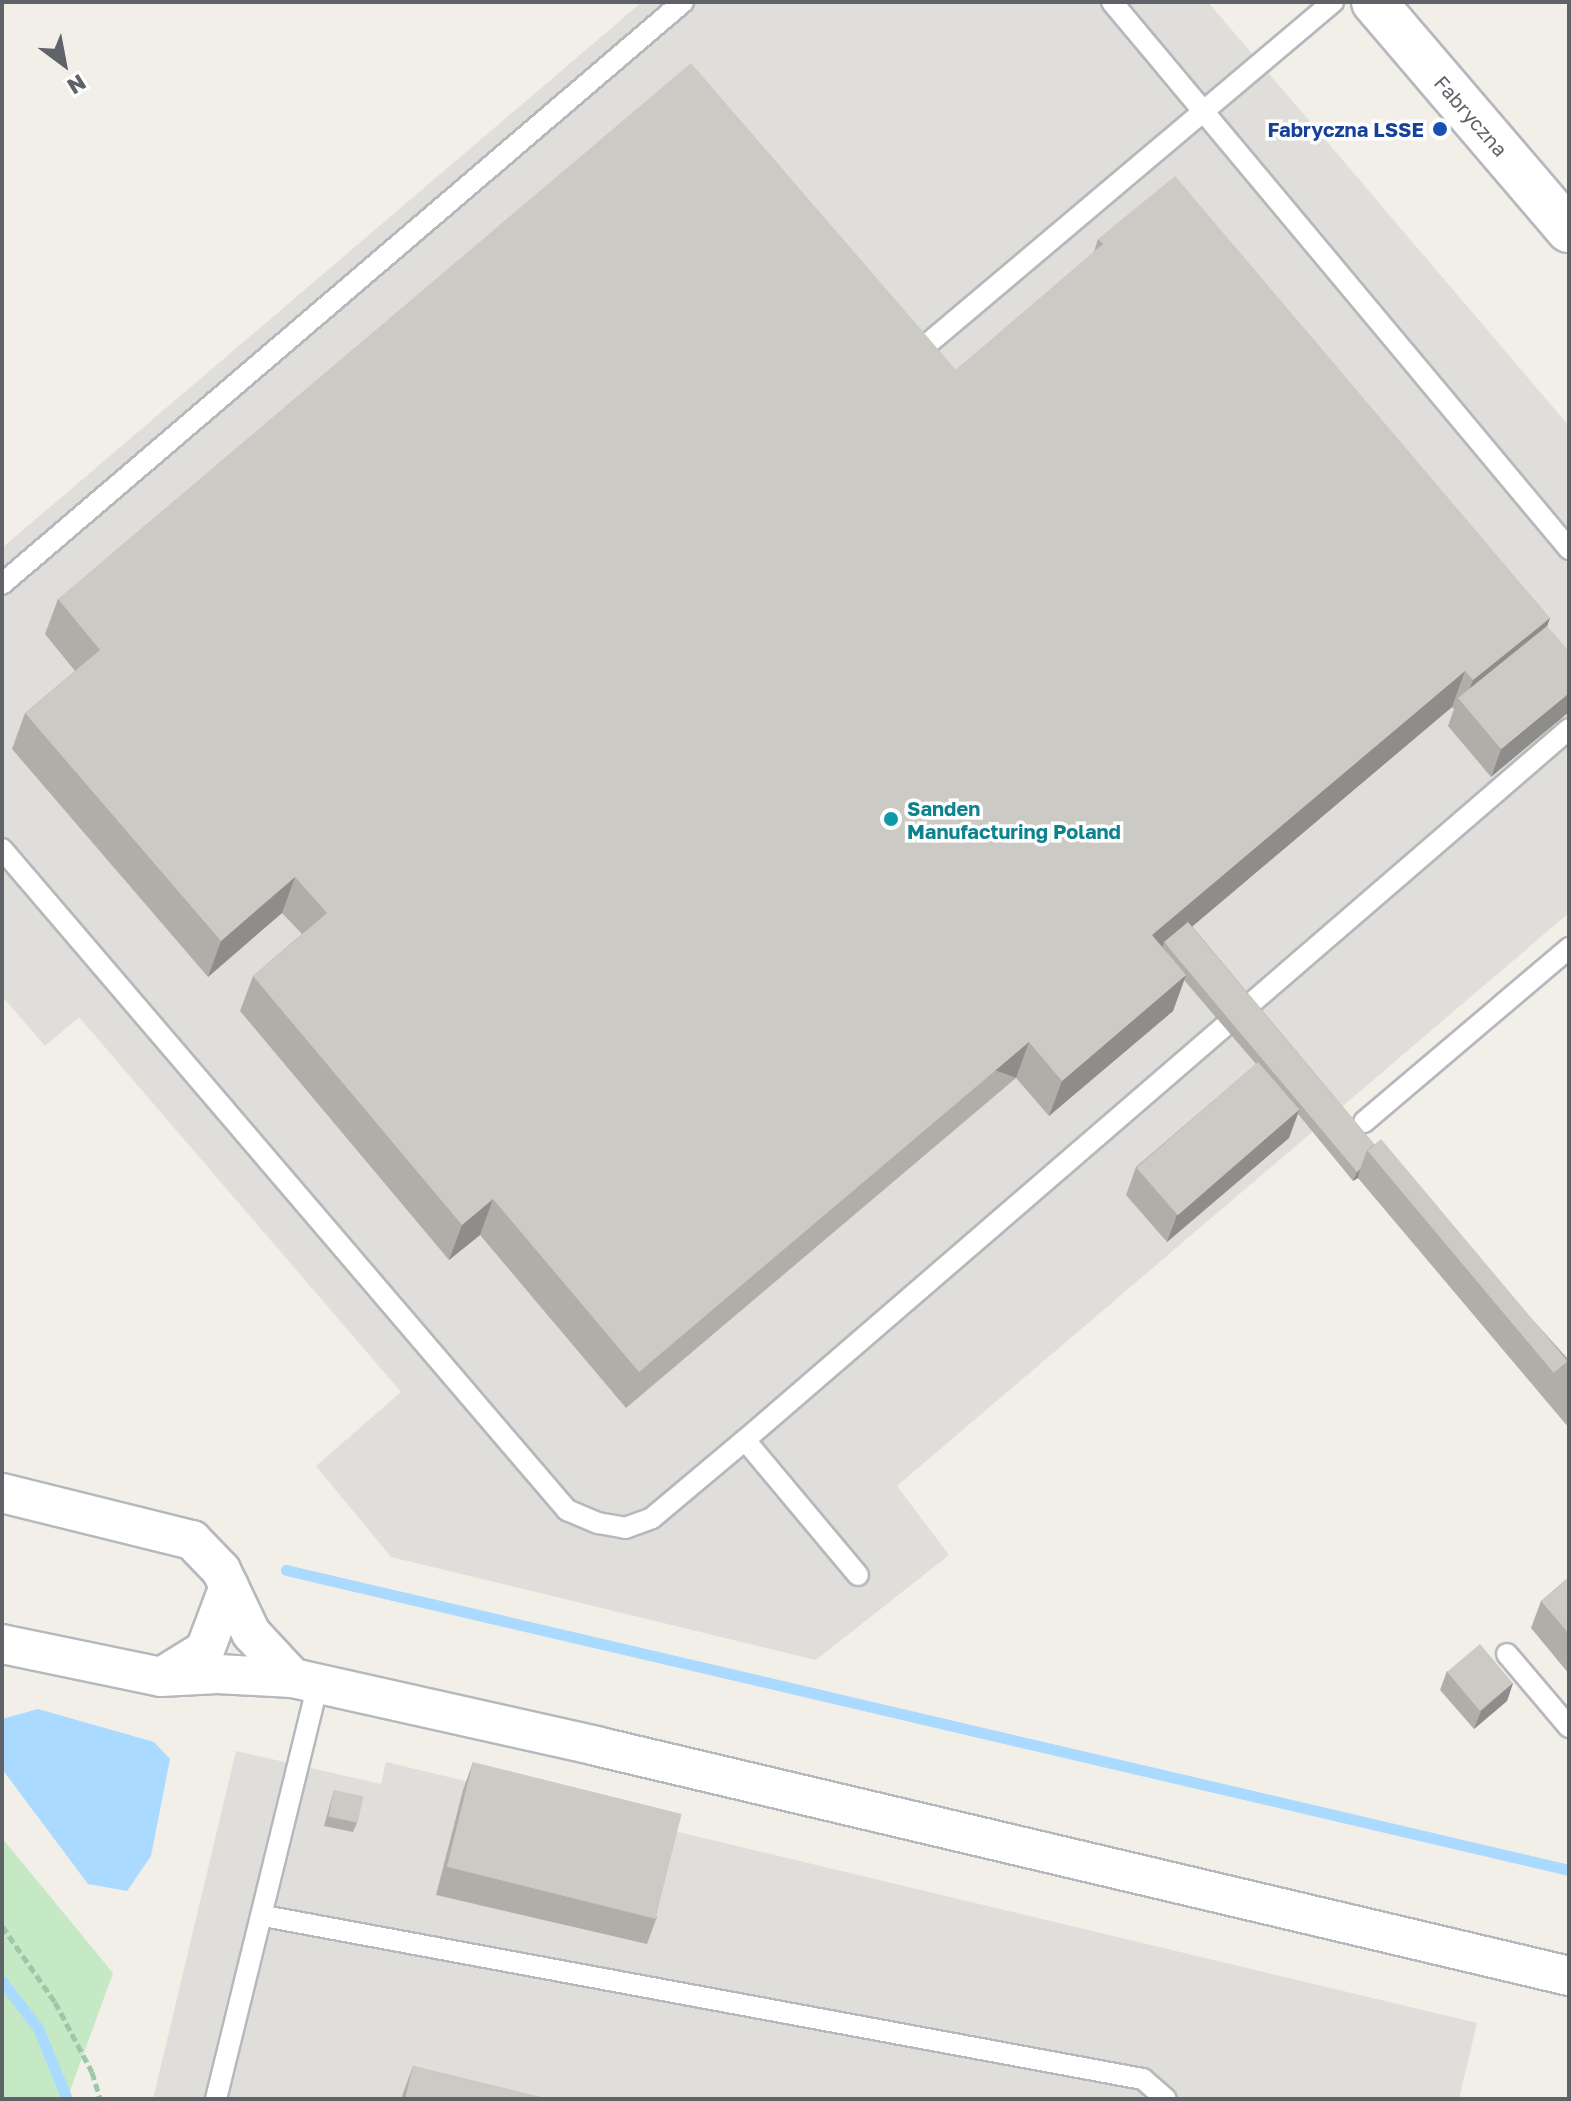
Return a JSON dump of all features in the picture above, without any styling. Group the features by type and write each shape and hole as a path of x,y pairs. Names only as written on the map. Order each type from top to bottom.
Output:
{"main road":[{"name":"Fabryczna","path":"1374,2 1569,230"}],"street":[{"path":"2,1493 192,1540 221,1570 251,1633 305,1681"},
{"path":"161,1677 205,1650 229,1586"},
{"path":"2,1644 161,1677 217,1674 305,1681 1569,1976"}],"lane":[{"path":"2,584 683,2"},
{"path":"1112,2 1569,549"},
{"path":"918,352 1333,2"},
{"path":"2,849 567,1510 598,1523 625,1528 652,1518 745,1440 1569,729"},
{"path":"1364,1122 1569,948"},
{"path":"745,1440 858,1575"},
{"path":"1507,1654 1569,1727"},
{"path":"216,2099 264,1916 305,1681"},
{"path":"264,1916 1143,2079 1166,2099"}],"path":[{"path":"2,1926 55,2002 92,2072 100,2099"}],"shaded area":[{"path":"642,2 1208,2 1569,426 1569,913 897,1486 949,1555 816,1660 391,1557 316,1466 401,1392 79,1017 45,1046 2,996 2,548"},
{"path":"236,1751 381,1784 386,1762 1477,2023 1459,2099 153,2099"}],"green space":[{"path":"2,1838 113,1973 67,2099 2,2099"}],"water":[{"path":"38,1709 154,1742 170,1759 151,1856 127,1891 88,1884 2,1769 2,1719"}],"building":[{"path":"691,63 956,370 1103,244 1098,239 1175,176 1550,618 1473,680 1465,671 1152,935 1186,975 1062,1081 1029,1042 639,1372 493,1199 462,1225 253,976 327,913 295,877 221,941 25,713 100,650 58,599"},
{"path":"1547,626 1569,651 1569,693 1501,749 1458,698"},
{"path":"1188,922 1374,1144 1367,1150 1357,1172 1164,942"},
{"path":"1258,1062 1299,1110 1178,1215 1136,1168"},
{"path":"1381,1139 1567,1361 1554,1373 1367,1151"},
{"path":"1569,1577 1569,1634 1541,1601"},
{"path":"1480,1644 1513,1683 1480,1711 1447,1672"},
{"path":"473,1762 682,1814 655,1919 447,1867"},
{"path":"334,1790 363,1796 358,1823 328,1816"},
{"path":"413,2066 548,2099 405,2099"}],"waterway":[{"path":"286,1570 1569,1870"},
{"path":"2,1981 38,2028 67,2099"}],"place":[{"name":"Fabryczna LSSE","path":"1440,129"},
{"name":"Sanden Manufacturing Poland","path":"891,819"}]}
